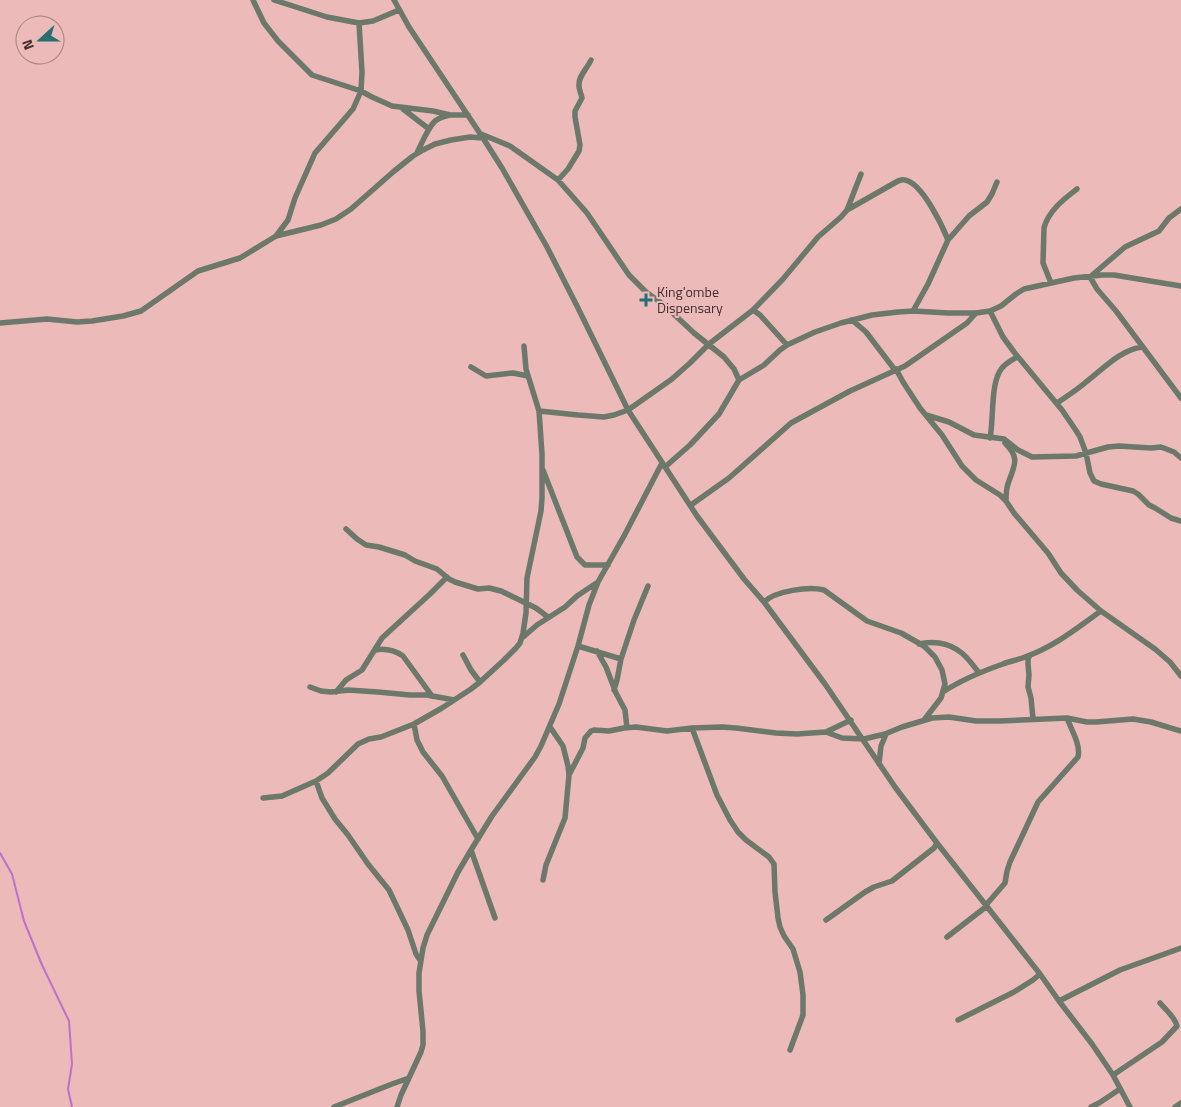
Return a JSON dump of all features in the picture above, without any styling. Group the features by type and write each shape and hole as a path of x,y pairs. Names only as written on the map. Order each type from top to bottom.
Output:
{"street":[{"path":"253,0 264,23 278,41 312,75 361,91 392,106 468,115"},
{"path":"274,0 327,17 359,23 373,21 399,10"},
{"path":"394,0 482,136 547,248 578,306 628,410 663,465 705,527 764,602 937,843 987,905 1092,1044 1113,1075 1130,1107"},
{"path":"276,236 288,220 295,198 315,152 353,109 361,91 362,72 359,23"},
{"path":"558,180 568,169 579,151 580,146 575,117 582,98 579,82 591,60"},
{"path":"402,108 429,129"},
{"path":"417,154 429,129 440,118 450,114"},
{"path":"0,323 47,319 77,322 92,321 131,314 146,308 193,274 240,258 276,236 322,225 336,219 351,209 393,172 417,154 435,144 482,136 510,146 558,180 587,213 629,276 728,361 739,380"},
{"path":"539,411 604,417 614,415 628,410 672,379 709,344 753,310 783,279 818,237 846,210 861,174"},
{"path":"846,210 898,181 904,180 910,182 922,193 938,217 948,240"},
{"path":"913,311 928,284 948,240 969,216 987,202 997,182"},
{"path":"1051,283 1043,263 1045,224 1056,207 1077,189"},
{"path":"1090,276 1125,247 1159,231 1169,218 1181,210"},
{"path":"397,1107 423,1045 418,991 420,960 428,935 458,872 478,838 541,746 562,695 589,605 598,582 663,465 690,445 719,414 739,380 764,365 787,345 815,332 872,315 913,311 976,313 990,311 1001,306 1024,289 1090,276 1114,275 1181,286"},
{"path":"1090,276 1097,289 1116,311 1181,398"},
{"path":"753,310 760,315 787,345"},
{"path":"990,311 1003,337 1057,403 1075,429 1086,453 1090,473 1094,481 1133,491 1149,505 1171,518 1181,521"},
{"path":"691,505 730,478 791,423 850,391 905,366 967,323 976,313"},
{"path":"852,320 866,332 895,370 946,440 962,466 976,480 1000,494 1048,553 1061,573 1077,590 1101,611 1156,649 1181,676"},
{"path":"522,638 527,578 542,506 541,427 539,411 524,362 524,346"},
{"path":"1057,403 1083,385 1116,357 1142,347"},
{"path":"990,438 996,380 1002,368 1018,357"},
{"path":"471,367 486,376 513,373 528,376"},
{"path":"926,415 950,422 974,435 1006,441 1032,457 1068,457 1113,446 1161,447 1174,452 1181,458"},
{"path":"1000,439 1014,454 1016,461 1007,485 1006,501"},
{"path":"542,466 577,557 585,565 608,565"},
{"path":"346,529 363,543 405,555 437,569 455,582 478,589 494,589 536,608 548,617"},
{"path":"336,692 346,680 362,670 382,638 447,577"},
{"path":"263,798 282,796 316,782 358,744 414,724 442,708 480,682 516,648 522,638 548,617 565,607 598,582"},
{"path":"614,690 621,659 648,586"},
{"path":"764,602 768,598 795,590 817,588 824,590 867,621 895,630 924,646 939,663 945,679 941,698 924,720"},
{"path":"943,692 950,687 1004,663 1031,655 1054,644 1101,611"},
{"path":"919,644 927,642 950,645 965,655 979,674"},
{"path":"578,646 621,659"},
{"path":"376,650 389,650 403,656 432,696"},
{"path":"597,652 606,667 614,690 625,710 627,728"},
{"path":"463,655 480,682"},
{"path":"1031,655 1028,659 1028,687 1033,720"},
{"path":"310,687 321,691 353,690 404,695 427,695 454,700"},
{"path":"568,775 585,738 591,731 597,730 643,728 666,731 692,728 736,728 782,734 826,732 842,738 864,739 886,734 924,720 949,717 976,721 1066,718 1087,722 1107,722 1124,719 1141,720 1181,731"},
{"path":"947,937 987,905 1005,883 1010,862 1038,802 1078,757 1077,745 1066,718"},
{"path":"826,732 850,720"},
{"path":"414,724 417,740 423,752 442,776 478,838"},
{"path":"543,880 546,865 566,816 568,775 568,766 563,746 550,727"},
{"path":"692,728 717,795 730,820 738,832 774,864 778,918 784,936 793,949 800,972 803,995 802,1016 790,1050"},
{"path":"879,764 881,746 886,734"},
{"path":"316,782 322,798 335,819 389,890 402,915 420,960"},
{"path":"826,920 865,892 892,881 934,848 937,843"},
{"path":"471,850 495,918"},
{"path":"1059,1002 1120,970 1181,948"},
{"path":"958,1020 1014,992 1040,974"},
{"path":"1113,1075 1162,1042 1177,1026 1172,1015 1160,1003"},
{"path":"338,1106 409,1078"},
{"path":"1091,1107 1120,1089"},
{"path":"1175,1107 1181,1103"}],"waterway":[{"path":"0,853 12,874 24,921 42,965 69,1021 72,1064 68,1089 72,1107"}],"place":[{"name":"King'ombe Dispensary","path":"646,300"}]}
